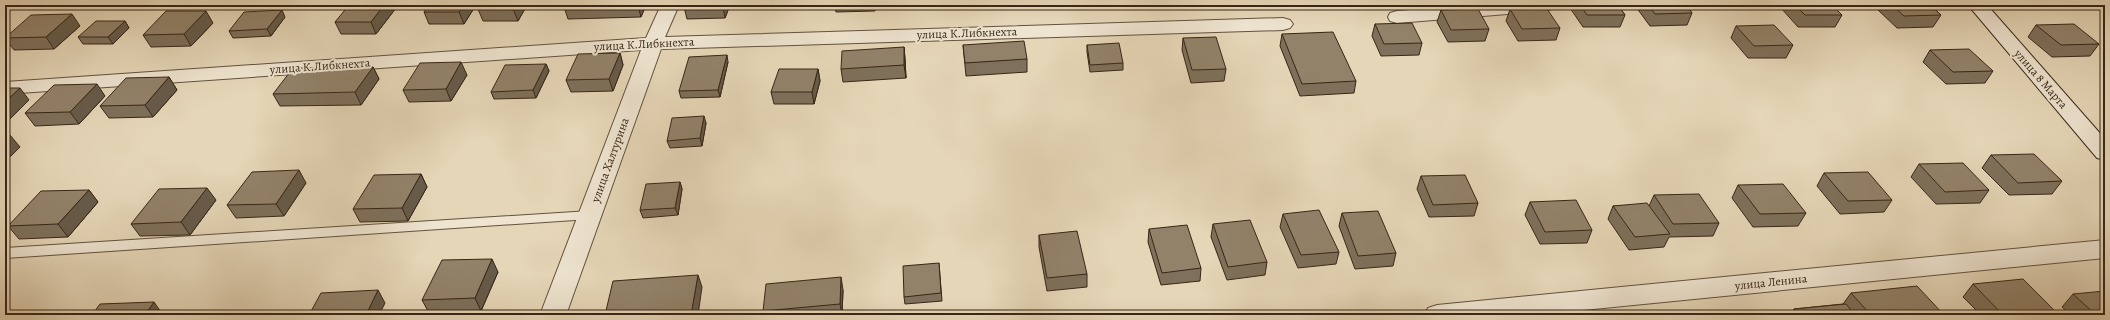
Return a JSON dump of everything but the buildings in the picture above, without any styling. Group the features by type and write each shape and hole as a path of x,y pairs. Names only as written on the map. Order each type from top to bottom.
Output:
{"street":[{"name":"улица Халтурина","path":"553,315 653,43 670,5"},
{"path":"1397,16 1545,5"},
{"name":"улица 8 Марта","path":"1977,5 2105,153"},
{"name":"улица К.Либкнехта","path":"5,88 653,43 1283,24"},
{"name":"улица Ленина","path":"1437,315 2105,249"}],"lane":[{"path":"5,253 590,215"}]}
